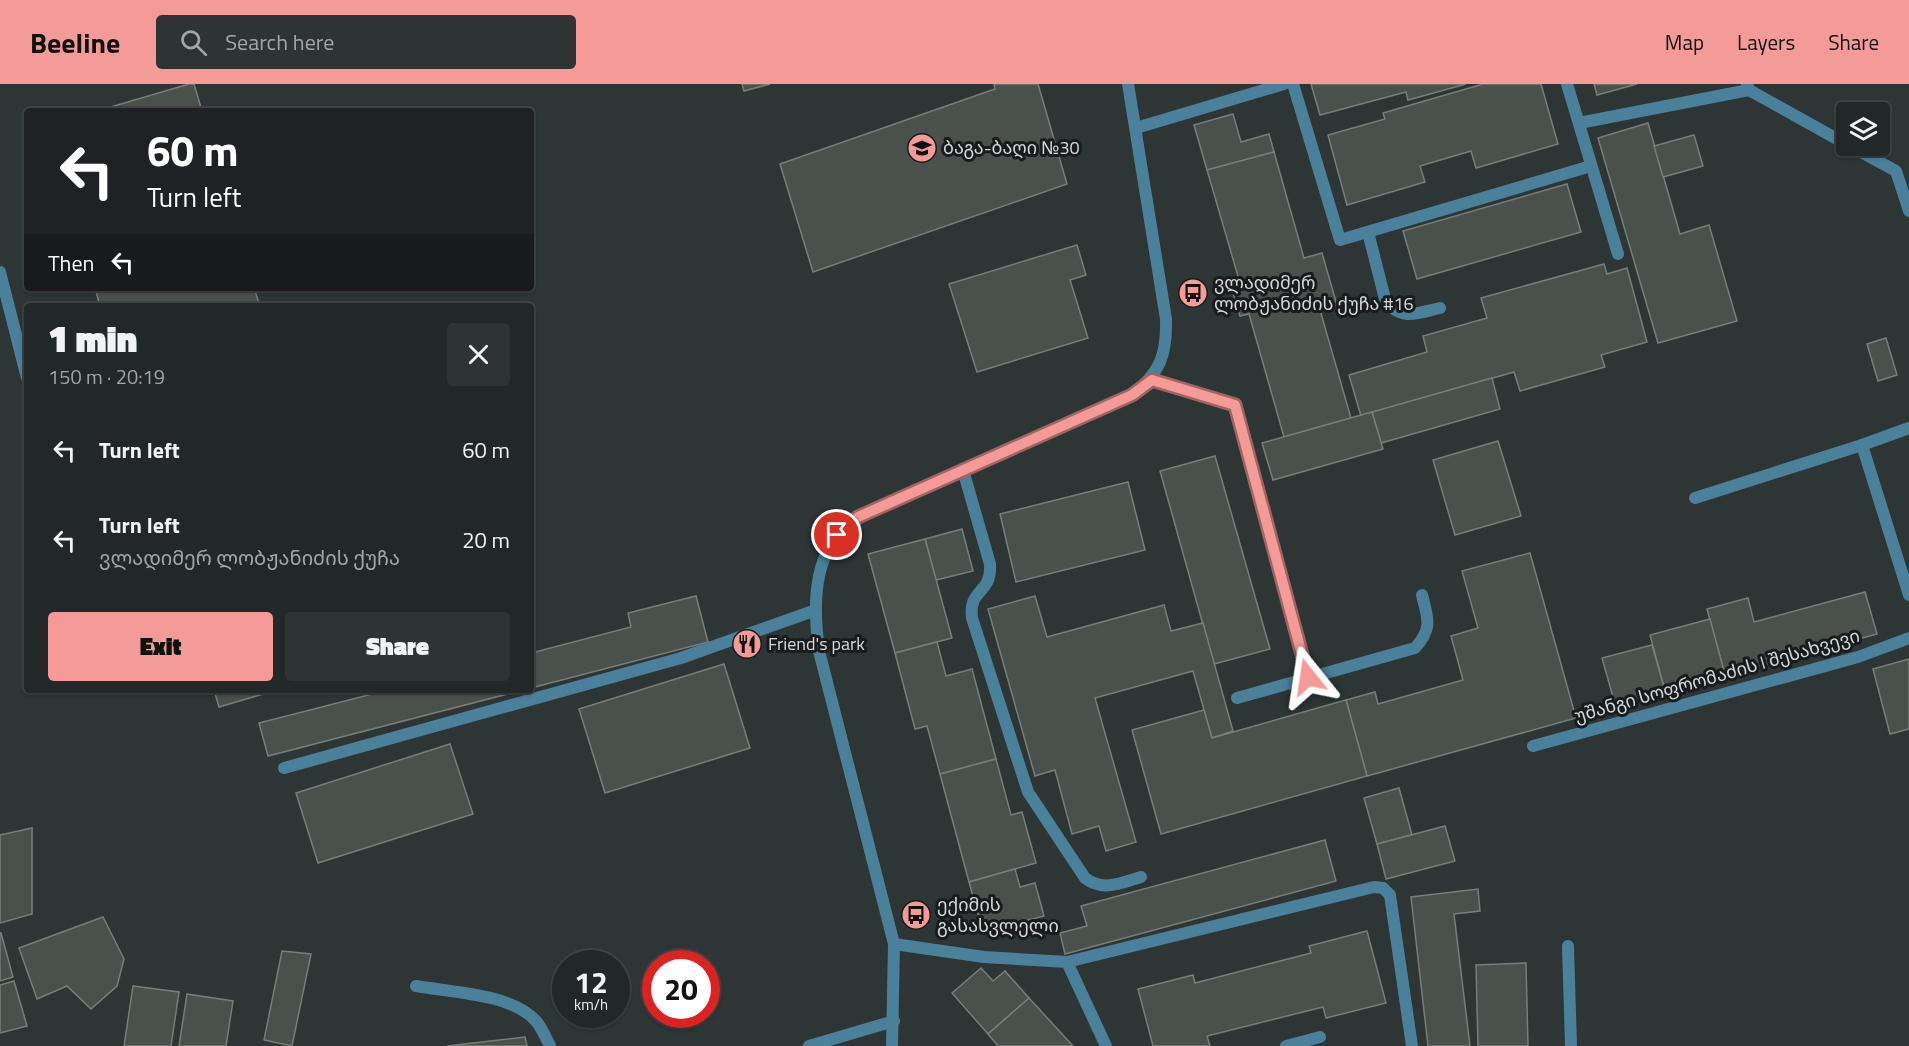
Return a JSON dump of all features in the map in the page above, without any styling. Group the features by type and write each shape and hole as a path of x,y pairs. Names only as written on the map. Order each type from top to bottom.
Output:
{"street":[{"path":"892,1046 894,944 819,651 813,611 822,564 837,535 858,517 1132,395 1152,380 1167,343 1166,319 1128,84"},
{"path":"1136,128 1284,84"},
{"path":"1293,84 1340,240 1591,166"},
{"path":"1567,84 1618,254"},
{"path":"1579,123 1748,87 1836,138"},
{"path":"1868,156 1896,171 1909,211"},
{"path":"1368,232 1385,299 1390,307 1398,314 1408,316 1440,308"},
{"path":"0,272 24,366"},
{"path":"1152,380 1235,405 1308,677"},
{"path":"1695,498 1909,428"},
{"path":"1862,445 1909,595"},
{"path":"963,470 990,564 991,577 986,588 975,596 970,604 972,618 1028,792 1089,882 1106,887 1141,877"},
{"path":"1237,698 1415,648 1426,636 1429,622 1422,595"},
{"path":"284,768 681,658 813,611"},
{"name":"უშანგი სოფრომაძის I შესახვევი","path":"1533,746 1857,657 1909,638"},
{"path":"894,944 984,957 1066,962 1374,887 1383,888 1390,895 1412,1046"},
{"path":"1568,946 1570,1046"},
{"path":"1066,962 1106,1046"},
{"path":"416,986 493,999 516,1006 536,1021 550,1046"},
{"path":"809,1046 894,1021"},
{"path":"1286,1046 1320,1037"}],"building":[{"path":"194,84 201,108 107,108"},
{"path":"742,84 770,84 744,91"},
{"path":"994,84 1038,84 1067,184 813,272 780,164 995,89"},
{"path":"1311,84 1466,84 1408,100 1406,92 1320,115"},
{"path":"1483,84 1541,84 1558,144 1476,168 1471,151 1420,166 1425,182 1347,205 1328,135 1385,119 1383,113"},
{"path":"1594,84 1637,84 1597,95"},
{"path":"1233,114 1241,142 1269,134 1274,152 1207,170 1194,125"},
{"path":"1648,123 1680,234 1709,225 1737,321 1658,343 1598,138"},
{"path":"1694,135 1703,166 1663,177 1654,146"},
{"path":"1274,152 1304,258 1322,253 1337,305 1320,310 1351,418 1284,437 1249,314 1240,316 1231,286 1240,283 1207,170"},
{"path":"1567,184 1581,232 1417,279 1403,231"},
{"path":"1077,245 1086,275 1070,280 1088,338 977,372 949,284"},
{"path":"1604,264 1607,274 1627,268 1647,342 1601,355 1605,367 1520,391 1514,372 1361,416 1349,375 1427,352 1423,336 1487,318 1481,298"},
{"path":"96,291 255,291 259,303 99,303"},
{"path":"1886,338 1897,375 1878,381 1867,344"},
{"path":"1492,378 1500,409 1381,443 1372,412"},
{"path":"1372,412 1383,449 1273,480 1262,443"},
{"path":"1498,441 1521,516 1455,535 1433,460"},
{"path":"1215,456 1270,649 1214,664 1160,471"},
{"path":"1128,482 1145,550 1016,582 1000,514"},
{"path":"962,529 973,571 936,580 925,539"},
{"path":"925,539 952,638 895,653 868,554"},
{"path":"1530,553 1576,718 1367,776 1346,700 1375,692 1378,704 1463,680 1451,636 1478,628 1462,571"},
{"path":"1865,592 1877,634 1725,675 1707,609 1748,598 1754,622"},
{"path":"696,596 708,642 534,687 534,652 631,627 628,613"},
{"path":"1035,596 1047,637 1164,605 1171,631 1203,623 1233,731 1212,738 1193,671 1095,698 1136,842 1106,851 1099,826 1072,834 1055,770 1035,776 988,609"},
{"path":"1710,619 1725,675 1665,691 1650,635"},
{"path":"937,642 946,676 972,669 996,759 940,774 927,726 915,729 895,653"},
{"path":"1652,645 1665,691 1615,704 1602,658"},
{"path":"1909,659 1909,729 1890,734 1873,669"},
{"path":"724,664 750,748 605,793 579,709"},
{"path":"215,693 267,693 219,707"},
{"path":"376,693 511,693 268,756 259,723"},
{"path":"1346,700 1367,776 1161,834 1132,730 1204,710 1212,738"},
{"path":"450,744 473,814 318,863 296,793"},
{"path":"996,759 1011,815 1022,812 1036,863 969,882 940,774"},
{"path":"1399,788 1412,835 1377,844 1364,798"},
{"path":"1445,826 1455,861 1386,879 1377,844"},
{"path":"32,828 32,914 0,923 0,835"},
{"path":"1325,840 1336,881 1065,954 1060,933 1087,926 1081,906"},
{"path":"1015,869 1020,887 1035,883 1044,916 983,932 969,882"},
{"path":"1478,889 1480,911 1454,914 1470,1046 1428,1046 1411,897"},
{"path":"103,917 124,959 117,986 91,1009 67,986 37,999 19,948"},
{"path":"1367,931 1386,1003 1326,1018 1323,1007 1207,1036 1210,1046 1153,1046 1138,989 1193,975 1195,983 1311,953 1309,946"},
{"path":"0,933 13,977 0,981"},
{"path":"282,951 311,954 292,1046 264,1040"},
{"path":"1526,963 1528,1046 1478,1046 1476,965"},
{"path":"981,968 993,981 1005,971 1029,998 988,1034 952,993"},
{"path":"14,981 27,1026 0,1033 0,985"},
{"path":"133,986 179,992 171,1046 124,1046"},
{"path":"187,994 233,1001 226,1046 179,1046"},
{"path":"1029,998 1073,1046 998,1046 988,1034"},
{"path":"525,1037 527,1046 447,1046"}],"place":[{"name":"ბაგა-ბაღი №30","path":"922,148"},
{"name":"ვლადიმერ ლობჟანიძის ქუჩა #16","path":"1193,293"},
{"name":"Friend's park","path":"747,644"},
{"name":"ექიმის გასასვლელი","path":"916,915"}],"route":[{"path":"837,535 858,517 1132,395 1152,380 1235,405 1308,677"}]}
